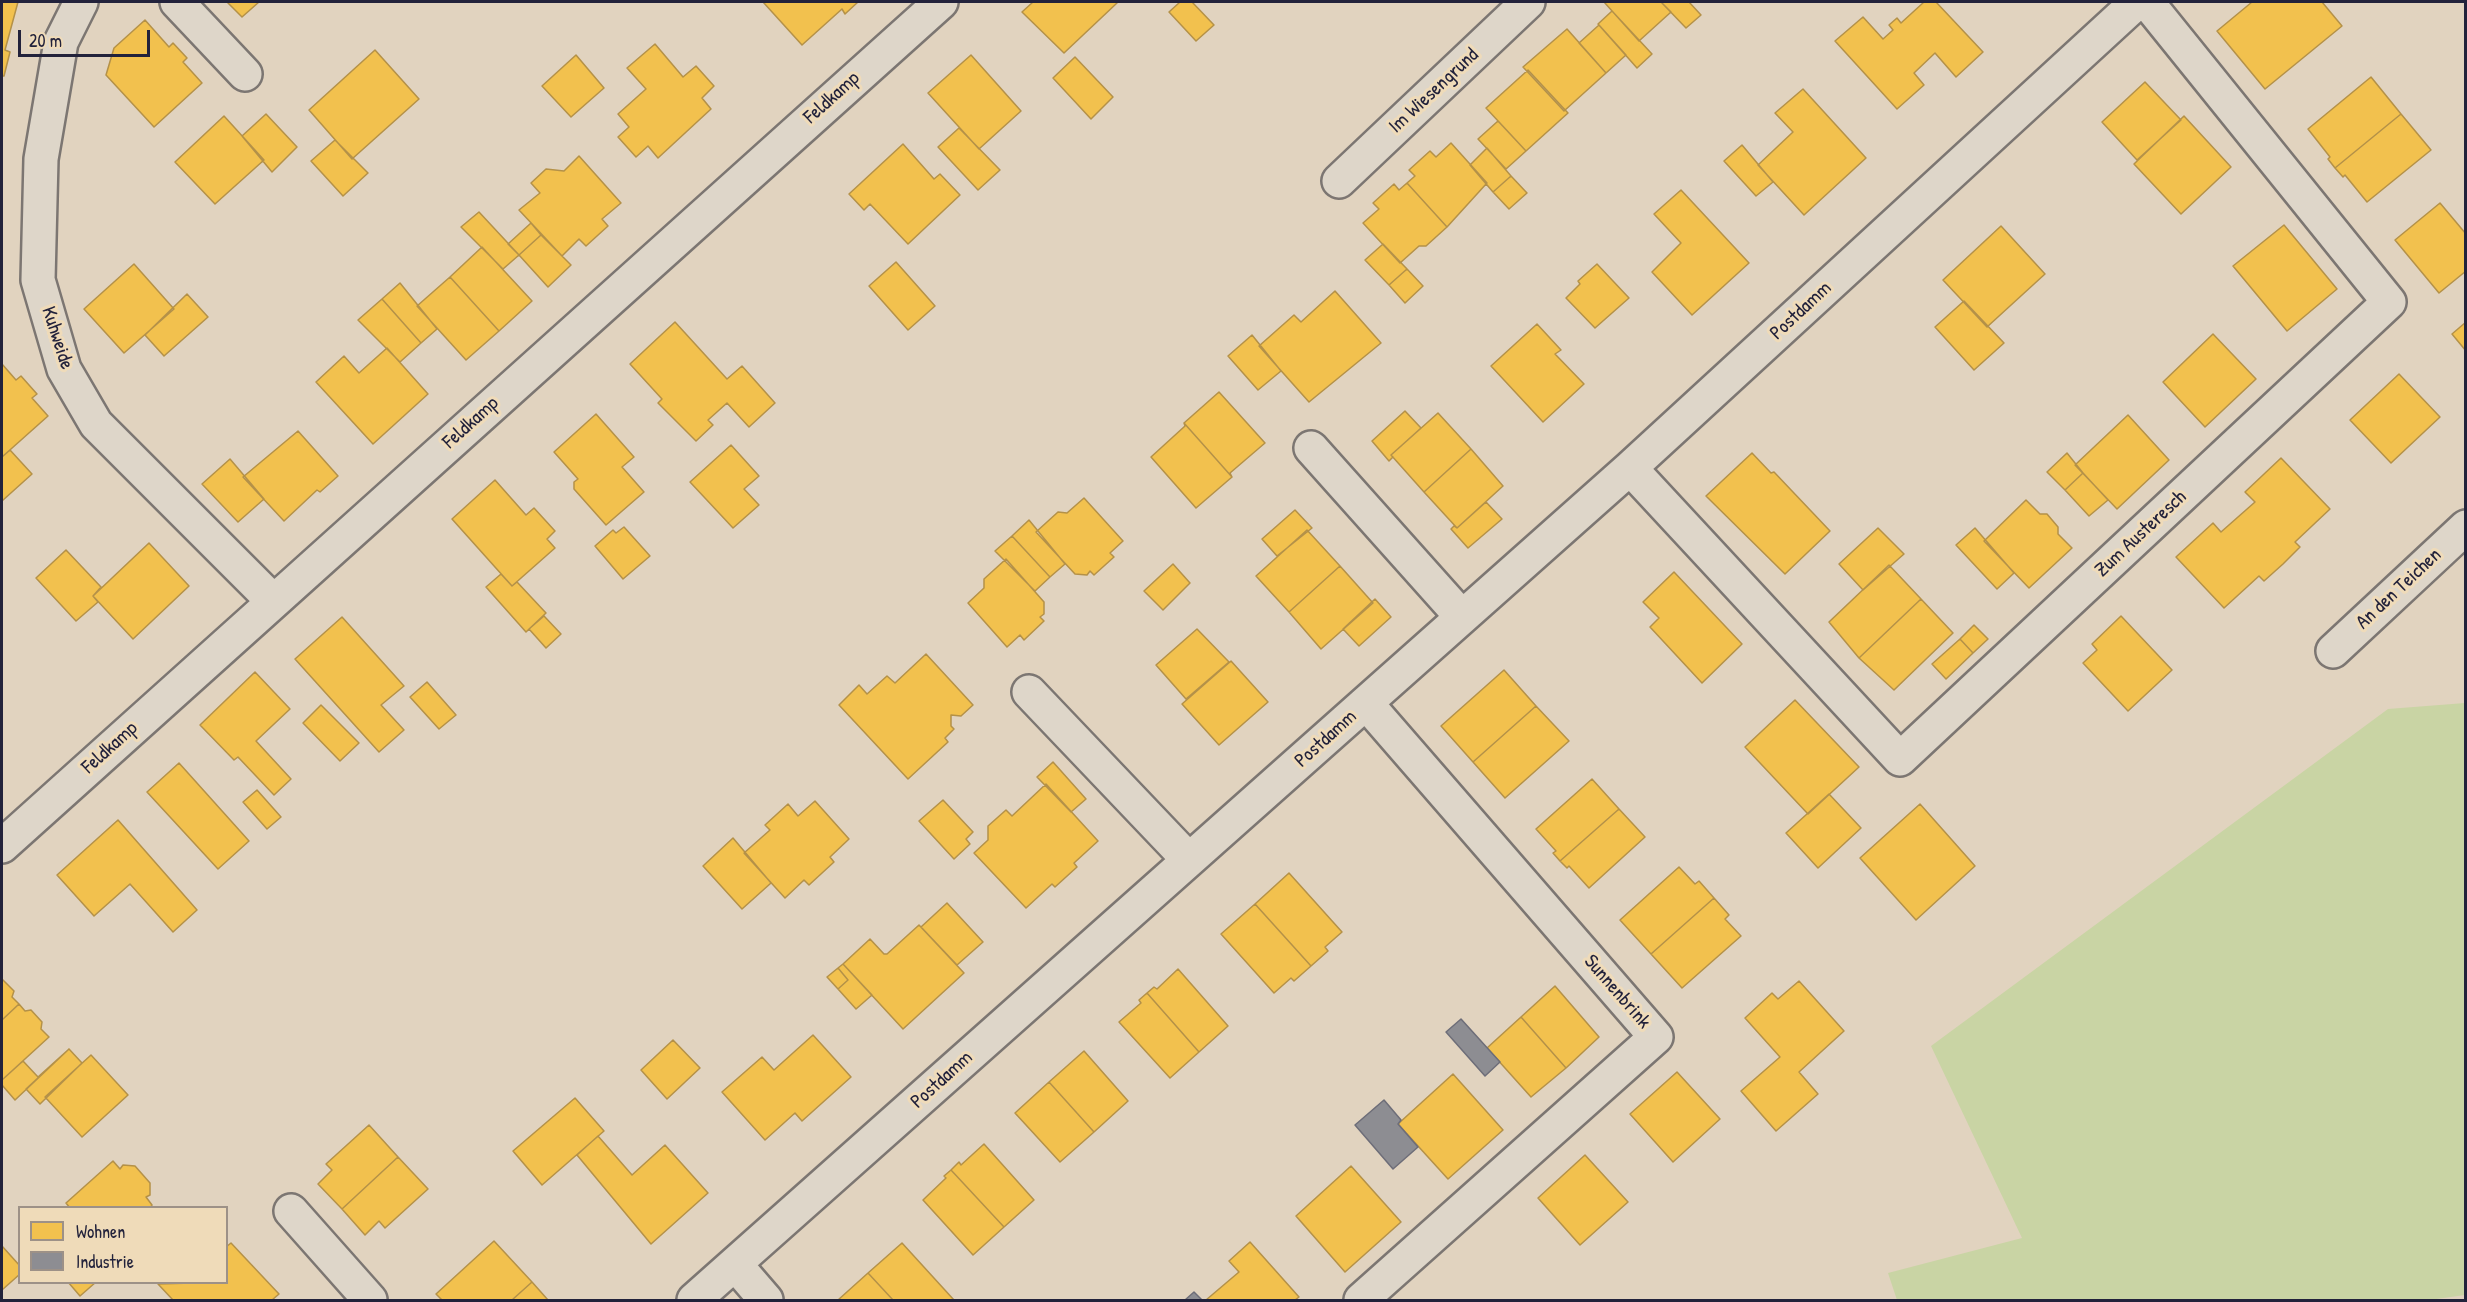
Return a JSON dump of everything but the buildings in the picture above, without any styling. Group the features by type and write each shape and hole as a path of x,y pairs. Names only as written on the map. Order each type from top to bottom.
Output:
{"street":[{"name":"Kuhweide","path":"81,2 61,42 40,159 38,280 64,369 96,424 273,601"},
{"path":"177,2 245,74"},
{"name":"Feldkamp","path":"2,846 941,2"},
{"name":"Im Wiesengrund","path":"1339,181 1528,2"},
{"name":"Postdamm","path":"694,1300 1630,468 2137,2"},
{"name":"Zum Austeresch","path":"1630,468 1899,759 2389,302 2147,2"},
{"path":"1311,448 1462,617"},
{"name":"An den Teichen","path":"2333,651 2466,527"},
{"path":"1029,692 1189,860"},
{"name":"Sunnenbrink","path":"1361,1300 1656,1036 1366,703"},
{"path":"291,1211 370,1300"},
{"path":"735,1264 766,1300"}],"green space":[{"path":"2465,703 2465,1295 2429,1300 1897,1300 1888,1273 2022,1238 1931,1046 2388,709"}]}
